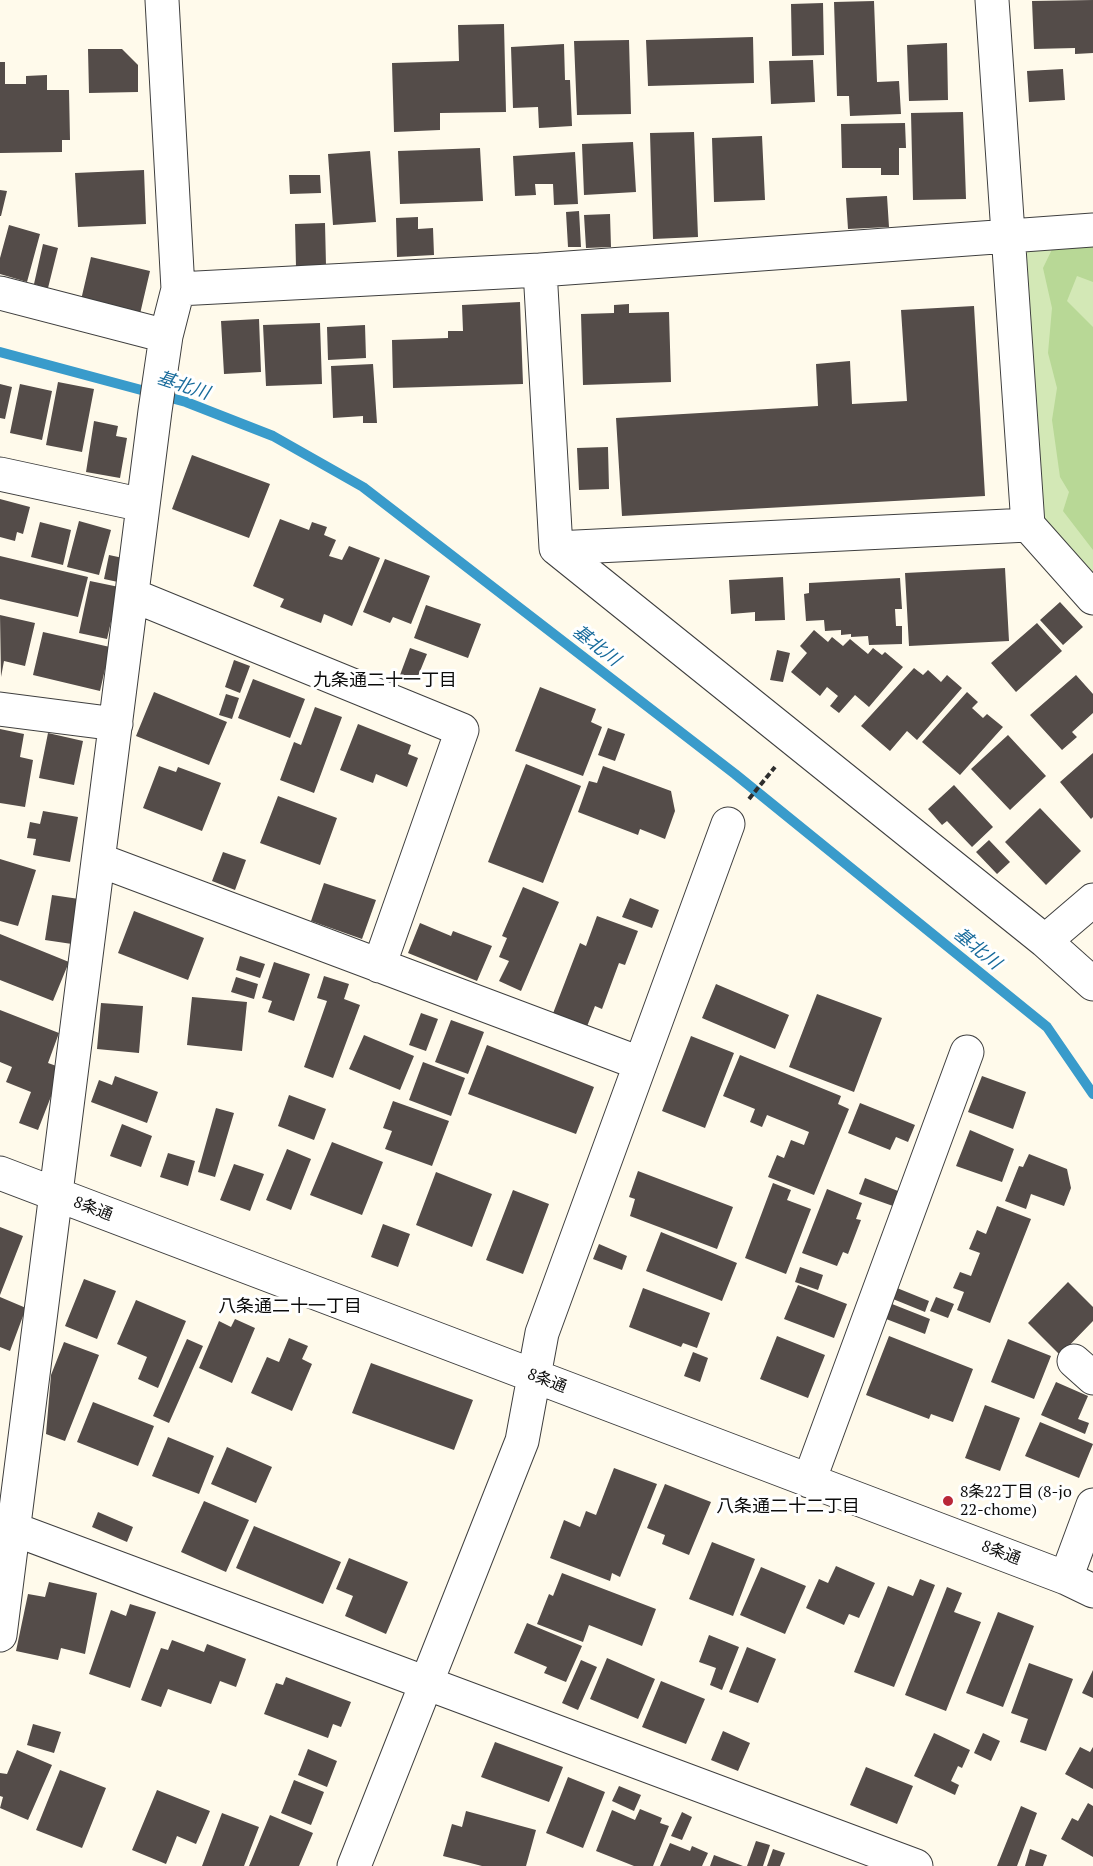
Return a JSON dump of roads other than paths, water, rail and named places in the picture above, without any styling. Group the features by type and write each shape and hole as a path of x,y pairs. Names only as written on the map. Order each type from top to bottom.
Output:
{"street":[{"path":"0,1635 7,1527 57,1195 155,411 164,351 178,289 162,0"},
{"path":"992,0 1028,525 1093,598"},
{"path":"178,289 540,270 1093,230"},
{"path":"540,270 556,548 1046,941 1093,984"},
{"path":"0,293 164,351"},
{"path":"0,474 143,505"},
{"path":"556,548 1028,525"},
{"path":"132,595 462,730 379,966"},
{"path":"0,709 116,724"},
{"path":"354,1866 424,1684 522,1441 542,1333 728,824"},
{"path":"99,860 639,1063"},
{"path":"1046,941 1093,900"},
{"path":"809,1480 967,1052"},
{"name":"8条通","path":"0,1173 1080,1585"},
{"path":"1080,1585 1093,1505"},
{"path":"7,1527 916,1866"}],"waterway":[{"name":"基北川","path":"0,352 186,402 273,436 363,487 735,774 1047,1027 1093,1094"}],"place":[{"name":"8条22丁目 (8-jo 22-chome)","path":"948,1501"}],"district":[{"name":"九条通二十一丁目","path":"385,681"},
{"name":"八条通二十一丁目","path":"290,1307"},
{"name":"八条通二十二丁目","path":"788,1507"}]}
